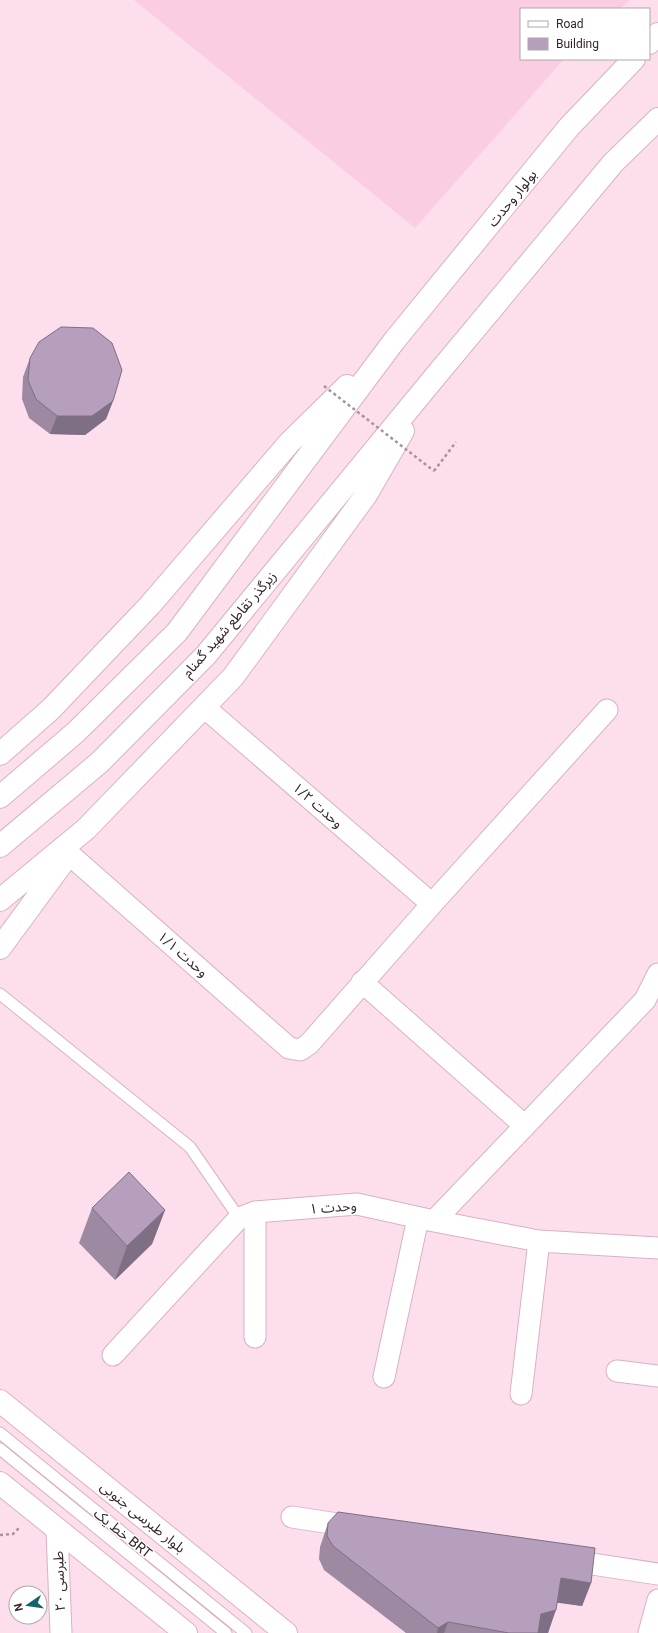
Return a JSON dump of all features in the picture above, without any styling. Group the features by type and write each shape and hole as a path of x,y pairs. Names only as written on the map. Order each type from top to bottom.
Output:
{"main road":[{"path":"650,42 658,34"},
{"name":"بولوار وحدت","path":"394,341 569,127 633,60"},
{"path":"0,900 86,829 233,677 366,495 434,378 613,164 658,120"},
{"path":"0,754 51,709 150,605 290,442 394,341"},
{"path":"0,797 76,732 177,632 394,341"},
{"name":"زیرگذر تقاطع شهید گمنام","path":"0,846 100,762 206,655 434,378"},
{"path":"0,948 86,829"},
{"name":"بلوار طبرسی جنوبی","path":"0,1402 286,1633"},
{"path":"0,1483 56,1530 186,1633"}],"street":[{"name":"وحدت ۱/۲","path":"204,707 432,904"},
{"path":"524,1125 362,982 607,710"},
{"name":"وحدت ۱/۱","path":"69,854 289,1048 300,1050 309,1044 362,982"},
{"path":"384,1377 426,1219 524,1125 646,1000 658,974"},
{"name":"وحدت ۱","path":"247,1215 357,1204 539,1241 658,1248"},
{"path":"247,1215 255,1337"},
{"path":"113,1355 247,1215"},
{"path":"521,1394 539,1241"},
{"path":"617,1371 658,1376"},
{"path":"292,1517 378,1531"},
{"name":"طبرسی ۲۰","path":"56,1530 61,1633"},
{"path":"549,1557 658,1574"},
{"path":"649,1633 658,1600"}],"lane":[{"path":"0,994 190,1147 247,1215"},
{"name":"خط یک BRT","path":"0,1433 246,1633"},
{"name":"خط یک BRT","path":"0,1449 226,1633"}],"path":[{"path":"324,386 434,471 456,442"}],"shaded area":[{"path":"134,0 630,0 620,8 520,8 520,60 563,60 415,228"}],"building":[{"path":"61,327 93,328 112,343 122,370 113,401 92,416 57,416 36,399 28,380 30,358 39,342"},
{"path":"129,1172 165,1210 127,1246 92,1208"},
{"path":"338,1512 595,1548 591,1583 561,1578 556,1610 541,1614 538,1633 509,1633 448,1622 438,1628 333,1546 327,1536 328,1523"}]}
